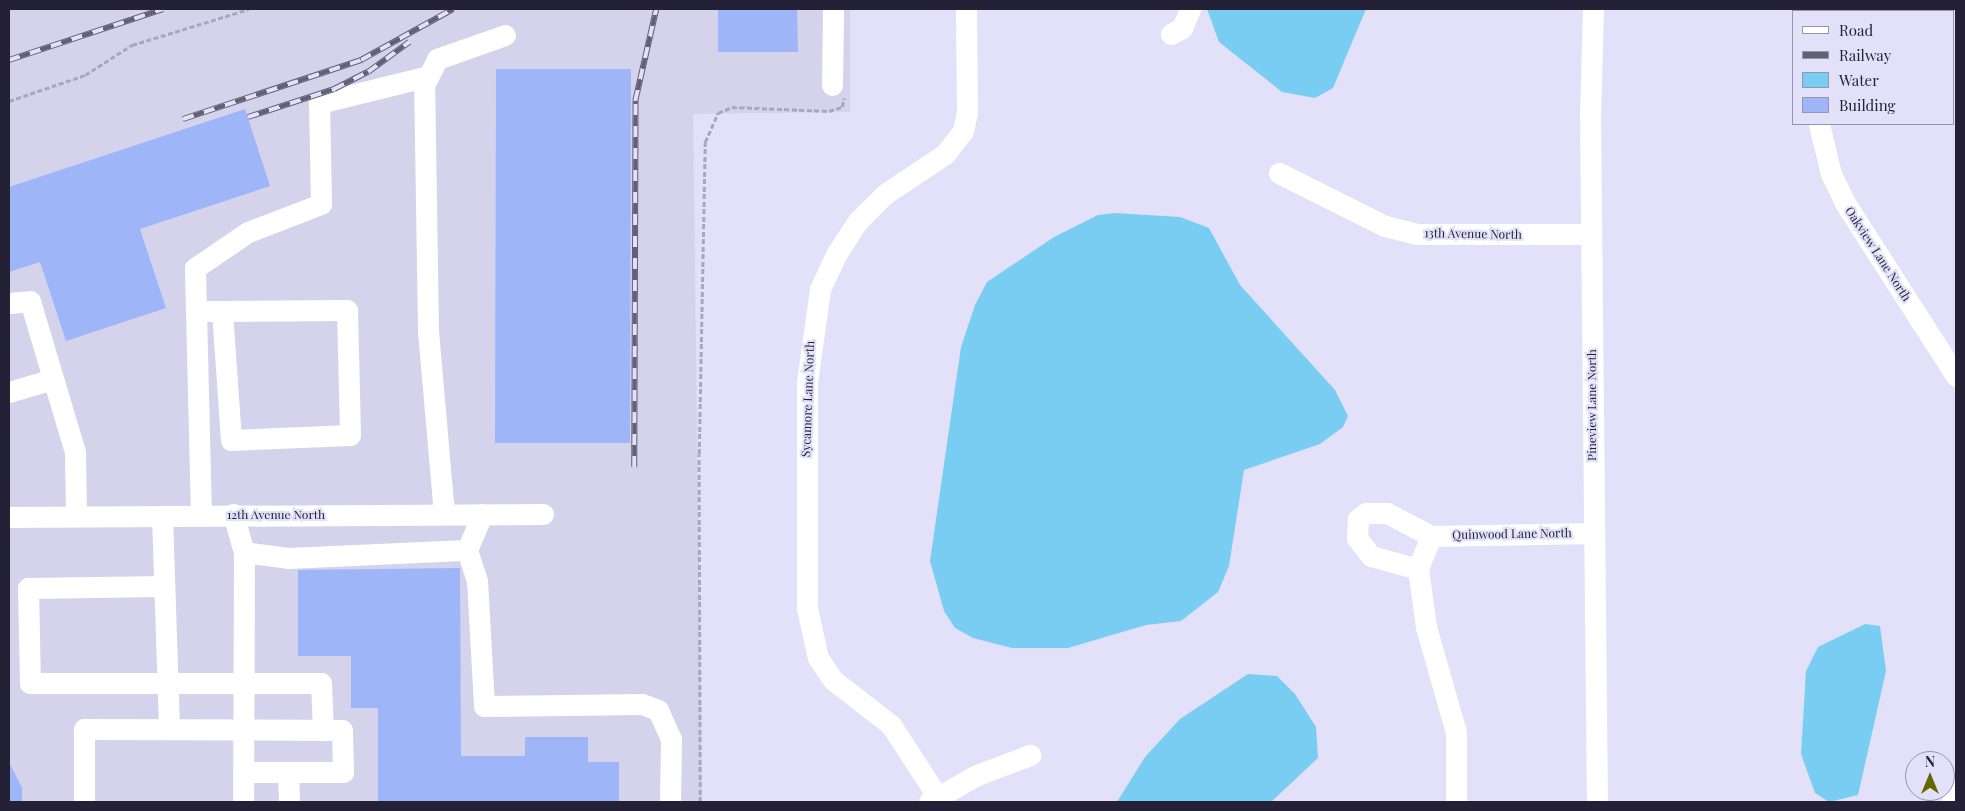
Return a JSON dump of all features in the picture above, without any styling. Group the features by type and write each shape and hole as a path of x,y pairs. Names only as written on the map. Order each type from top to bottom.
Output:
{"street":[{"path":"832,85 833,9"},
{"name":"Sycamore Lane North","path":"936,800 891,725 833,680 818,658 807,608 806,382 820,289 837,253 858,221 885,194 944,154 962,131 967,112 966,9"},
{"path":"1171,34 1182,28 1190,9"},
{"name":"Pineview Lane North","path":"1593,9 1591,234 1592,533 1597,802"},
{"path":"444,514 428,330 424,86 437,59 504,35"},
{"path":"201,516 201,397 196,268 248,232 321,204 319,103 428,76"},
{"name":"Oakview Lane North","path":"1819,125 1831,174 1846,203 1956,376"},
{"name":"13th Avenue North","path":"1279,173 1385,226 1416,234 1591,234"},
{"path":"9,303 30,301 74,452 76,516"},
{"path":"198,311 347,310 350,435 231,440 222,311"},
{"path":"9,392 53,379"},
{"path":"201,397 228,395"},
{"name":"Quinwood Lane North","path":"1418,569 1371,556 1357,538 1358,519 1366,513 1387,513 1431,536 1592,533"},
{"path":"233,514 244,552 243,802"},
{"name":"12th Avenue North","path":"9,517 201,516 233,514 543,514"},
{"path":"482,514 467,550 477,580 484,706 642,704 658,710 671,739 670,802"},
{"path":"162,516 169,729"},
{"path":"1431,536 1418,569 1426,627 1456,732 1456,802"},
{"path":"244,552 288,558 467,550"},
{"path":"164,586 28,588 30,683 167,681 321,683 323,730"},
{"path":"84,802 84,729 342,730 343,772 243,772"},
{"path":"936,800 977,775 1030,756"},
{"path":"288,772 289,802"},
{"path":"1952,802 1956,779"}],"path":[{"path":"9,101 85,75 140,42 249,9"},
{"path":"700,802 699,454 705,142 718,114 732,107 798,110"}],"shaded area":[{"path":"9,9 850,9 850,112 693,114 702,802 9,802"}],"water":[{"path":"1207,9 1366,9 1333,88 1315,98 1282,92 1219,42"},
{"path":"1115,213 1180,217 1209,228 1240,285 1335,390 1348,416 1343,427 1320,444 1244,470 1229,566 1218,592 1181,621 1146,625 1068,648 1012,648 973,638 955,628 944,611 930,561 961,347 975,305 987,282 1054,237 1098,215"},
{"path":"1865,624 1880,626 1886,671 1858,795 1829,802 1815,793 1801,754 1806,671 1818,647"},
{"path":"1248,674 1277,676 1295,694 1316,727 1318,758 1271,802 1117,802 1145,757 1180,719"}],"building":[{"path":"718,9 797,9 798,52 718,52"},
{"path":"496,69 631,69 630,443 495,443"},
{"path":"245,109 270,186 140,229 166,308 66,341 40,262 9,272 9,187"},
{"path":"460,568 461,756 525,756 525,737 588,737 588,762 619,762 619,802 378,802 378,708 351,708 351,656 298,656 298,570"},
{"path":"9,762 22,788 22,802 9,802"}],"railway":[{"path":"9,60 163,9"},
{"path":"183,119 361,60 453,9"},
{"path":"634,467 635,101 656,9"},
{"path":"248,117 334,89 368,72 409,42"}]}
